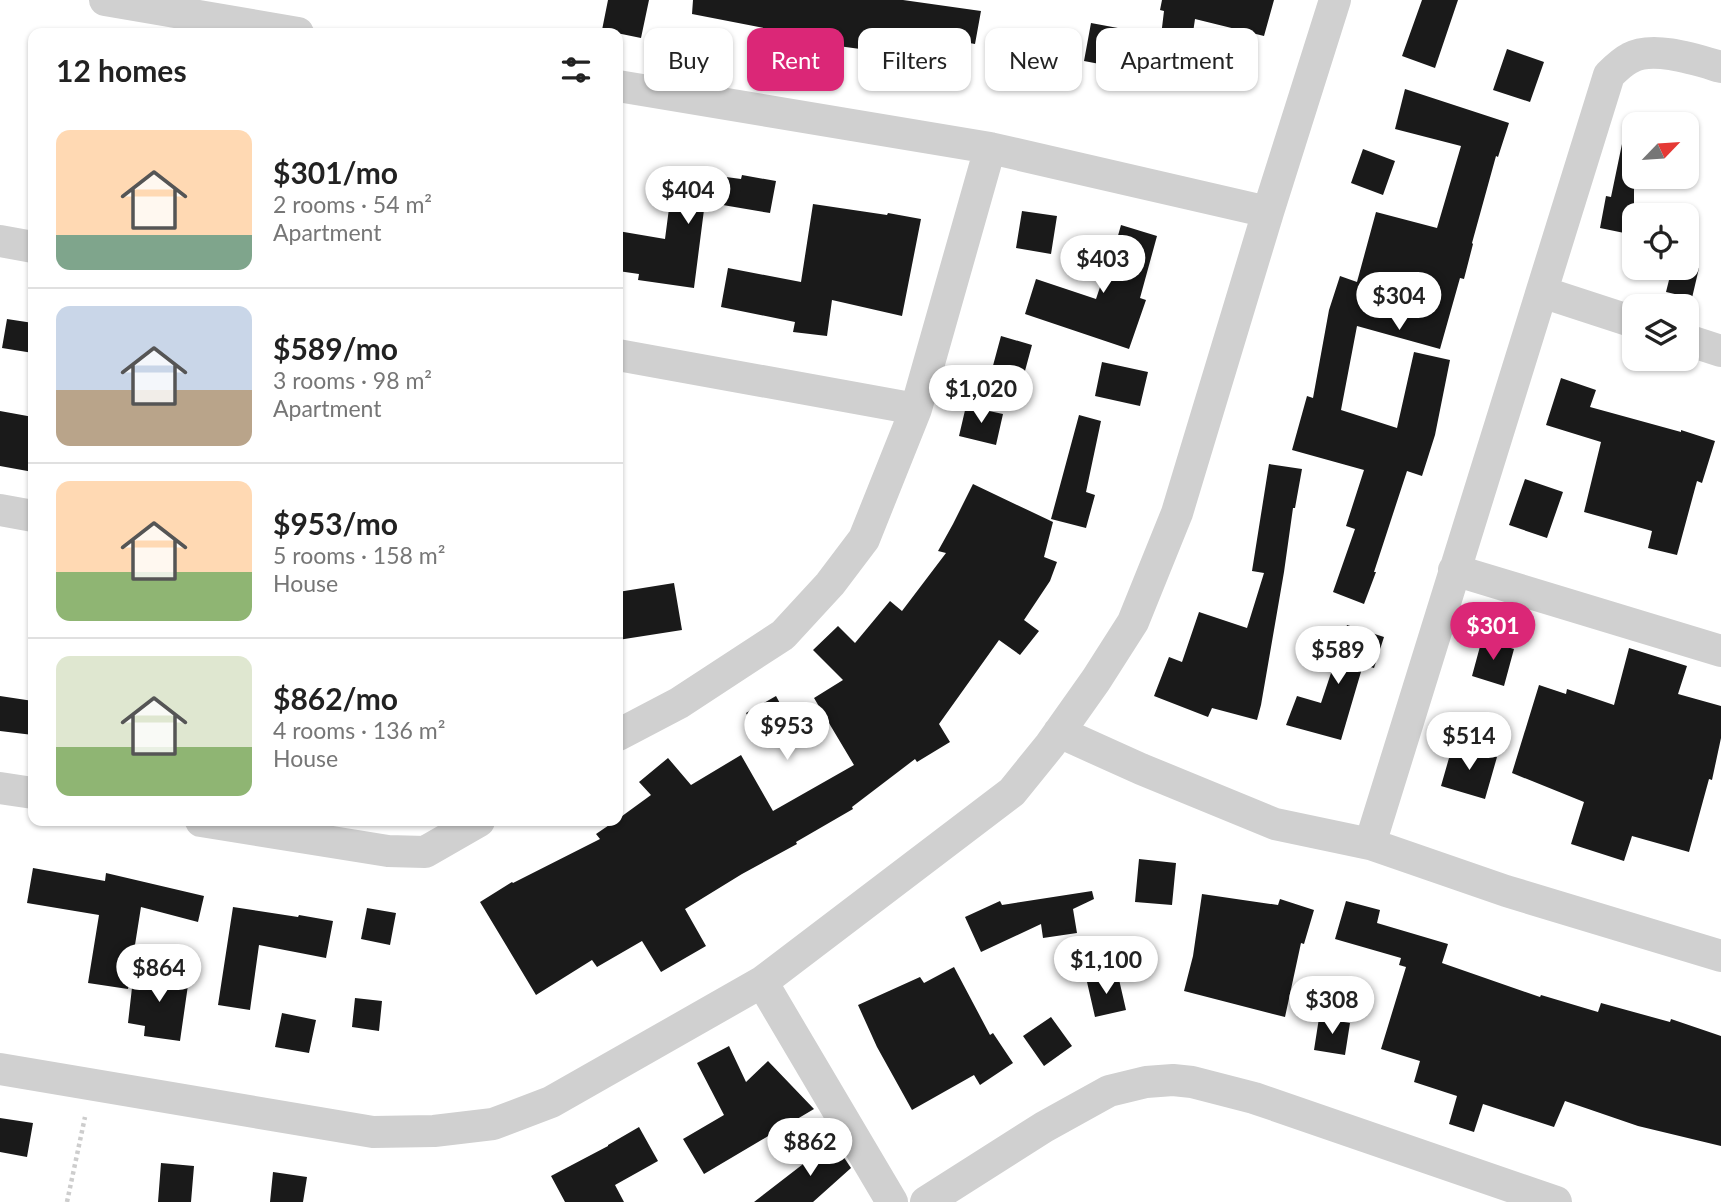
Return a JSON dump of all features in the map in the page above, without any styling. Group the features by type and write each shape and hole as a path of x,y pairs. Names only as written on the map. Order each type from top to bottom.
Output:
{"street":[{"path":"105,0 269,28"},
{"path":"0,1069 373,1132 434,1131 493,1124 551,1102 762,982 1012,792 1050,745 1133,622 1172,525 1335,0"},
{"path":"1370,844 1609,75 1629,58 1651,52 1721,67"},
{"path":"623,87 990,148 1268,212"},
{"path":"623,732 679,703 783,635 821,594 864,538 916,409 990,148"},
{"path":"0,241 28,246"},
{"path":"1542,292 1622,318"},
{"path":"1699,344 1721,351"},
{"path":"623,356 916,409"},
{"path":"0,510 28,515"},
{"path":"1454,570 1721,650"},
{"path":"1059,732 1275,824 1370,844 1506,891 1721,956"},
{"path":"0,788 28,792"},
{"path":"232,826 388,851 425,852 470,826"},
{"path":"762,982 892,1202"},
{"path":"926,1202 1044,1127 1109,1091 1146,1082 1173,1080 1192,1082 1254,1098 1556,1202"}],"path":[{"path":"67,1202 92,1086"}],"building":[{"path":"608,0 649,0 641,38 623,34 623,28 602,28"},
{"path":"693,0 903,0 981,11 975,44 971,43 971,28 858,28 858,49 844,47 844,28 763,28 692,14"},
{"path":"1162,0 1274,0 1264,36 1258,35 1258,28 1232,28 1195,19 1194,28 1162,28 1164,11 1160,10"},
{"path":"1422,0 1458,0 1435,68 1402,56"},
{"path":"1091,23 1118,28 1096,28 1096,63 1084,61"},
{"path":"1507,49 1544,62 1530,102 1493,90"},
{"path":"1405,89 1509,123 1498,157 1496,156 1464,279 1460,278 1440,349 1357,326 1341,410 1397,428 1414,352 1450,360 1435,435 1422,476 1407,471 1364,604 1333,592 1355,529 1346,526 1364,470 1292,450 1307,396 1313,398 1329,310 1340,276 1357,282 1376,212 1437,228 1461,146 1395,129"},
{"path":"1622,144 1622,189 1634,189 1634,203 1622,203 1622,233 1600,228 1606,196 1611,197"},
{"path":"1363,149 1395,161 1383,195 1351,183"},
{"path":"674,170 741,179 742,175 776,181 770,213 705,202 694,288 638,280 639,274 623,272 623,232 665,239"},
{"path":"813,204 921,219 902,316 832,300 827,336 793,332 795,322 721,307 728,268 801,282"},
{"path":"1022,211 1057,216 1051,254 1016,248"},
{"path":"1121,225 1157,236 1140,298 1146,300 1129,349 1025,314 1036,279 1096,299 1101,284 1104,285"},
{"path":"1669,280 1696,280 1693,294 1666,292"},
{"path":"7,319 28,322 28,352 2,348"},
{"path":"1001,336 1032,345 1022,382 991,373"},
{"path":"1102,362 1148,372 1140,406 1095,396"},
{"path":"1561,378 1596,390 1590,407 1715,441 1702,483 1697,481 1677,555 1648,548 1652,531 1584,512 1601,442 1546,425"},
{"path":"966,406 1003,414 996,445 959,436"},
{"path":"0,411 28,416 28,471 0,466"},
{"path":"1079,415 1101,421 1086,492 1095,495 1086,528 1051,519"},
{"path":"1269,464 1302,469 1293,508 1261,705 1257,720 1212,708 1208,717 1154,696 1169,657 1182,662 1199,612 1247,628 1264,573 1252,571"},
{"path":"1525,479 1563,492 1547,538 1509,525"},
{"path":"973,484 1053,522 1044,557 1057,562 1050,581 1024,620 1039,631 1020,655 999,640 939,724 950,742 917,762 915,759 852,807 853,809 685,909 706,946 661,972 642,941 597,967 592,960 536,995 480,902 512,882 600,839 596,834 608,826 623,826 623,815 651,795 639,782 668,758 691,785 741,755 773,811 854,765 814,698 843,680 813,650 838,626 855,643 890,601 902,611 946,553 938,551"},
{"path":"674,583 682,630 623,639 623,591"},
{"path":"1347,625 1384,637 1374,668 1363,665 1341,740 1286,725 1297,696 1321,703"},
{"path":"1482,639 1514,649 1504,686 1472,676"},
{"path":"1629,648 1687,666 1678,694 1721,706 1721,738 1712,780 1709,779 1689,852 1632,836 1624,861 1571,844 1584,802 1512,773 1539,685 1566,694 1567,689 1614,705"},
{"path":"0,696 28,700 28,734 0,731"},
{"path":"776,696 795,731 765,747 746,713"},
{"path":"1453,744 1497,757 1485,799 1441,786"},
{"path":"1139,859 1176,863 1172,905 1135,902"},
{"path":"33,868 105,881 106,873 204,896 198,922 141,907 128,989 88,983 99,915 27,903"},
{"path":"1092,891 1094,899 1073,909 1077,933 1043,938 1041,924 981,952 965,917 1000,901 1002,905"},
{"path":"1202,894 1278,905 1280,899 1314,910 1304,944 1301,943 1285,1017 1184,991 1193,956"},
{"path":"1346,901 1380,910 1377,923 1448,944 1442,963 1540,997 1541,995 1598,1012 1601,1003 1670,1022 1671,1019 1721,1036 1721,1146 1638,1126 1565,1101 1554,1127 1483,1104 1474,1132 1449,1124 1457,1096 1414,1082 1420,1061 1381,1049 1406,967 1399,965 1401,958 1335,939"},
{"path":"233,907 333,921 326,958 259,945 250,1010 218,1005"},
{"path":"367,908 396,913 390,945 361,939"},
{"path":"954,967 990,1035 993,1033 1013,1063 980,1085 974,1075 912,1110 877,1047 858,1005 920,977 924,983"},
{"path":"134,970 189,978 180,1041 144,1036 145,1026 128,1023"},
{"path":"1118,975 1126,1010 1095,1017 1087,982"},
{"path":"355,998 382,1001 379,1031 352,1027"},
{"path":"282,1013 316,1020 309,1053 275,1047"},
{"path":"1051,1017 1072,1046 1044,1066 1023,1036"},
{"path":"1319,1018 1350,1023 1345,1055 1314,1050"},
{"path":"729,1046 746,1082 768,1061 814,1109 704,1174 683,1139 724,1115 697,1063"},
{"path":"0,1118 33,1123 27,1157 0,1152"},
{"path":"639,1127 658,1161 615,1185 624,1202 565,1202 551,1176"},
{"path":"833,1141 851,1168 813,1202 754,1202"},
{"path":"161,1163 194,1166 191,1202 158,1202"},
{"path":"273,1172 307,1177 303,1202 270,1202"}]}
